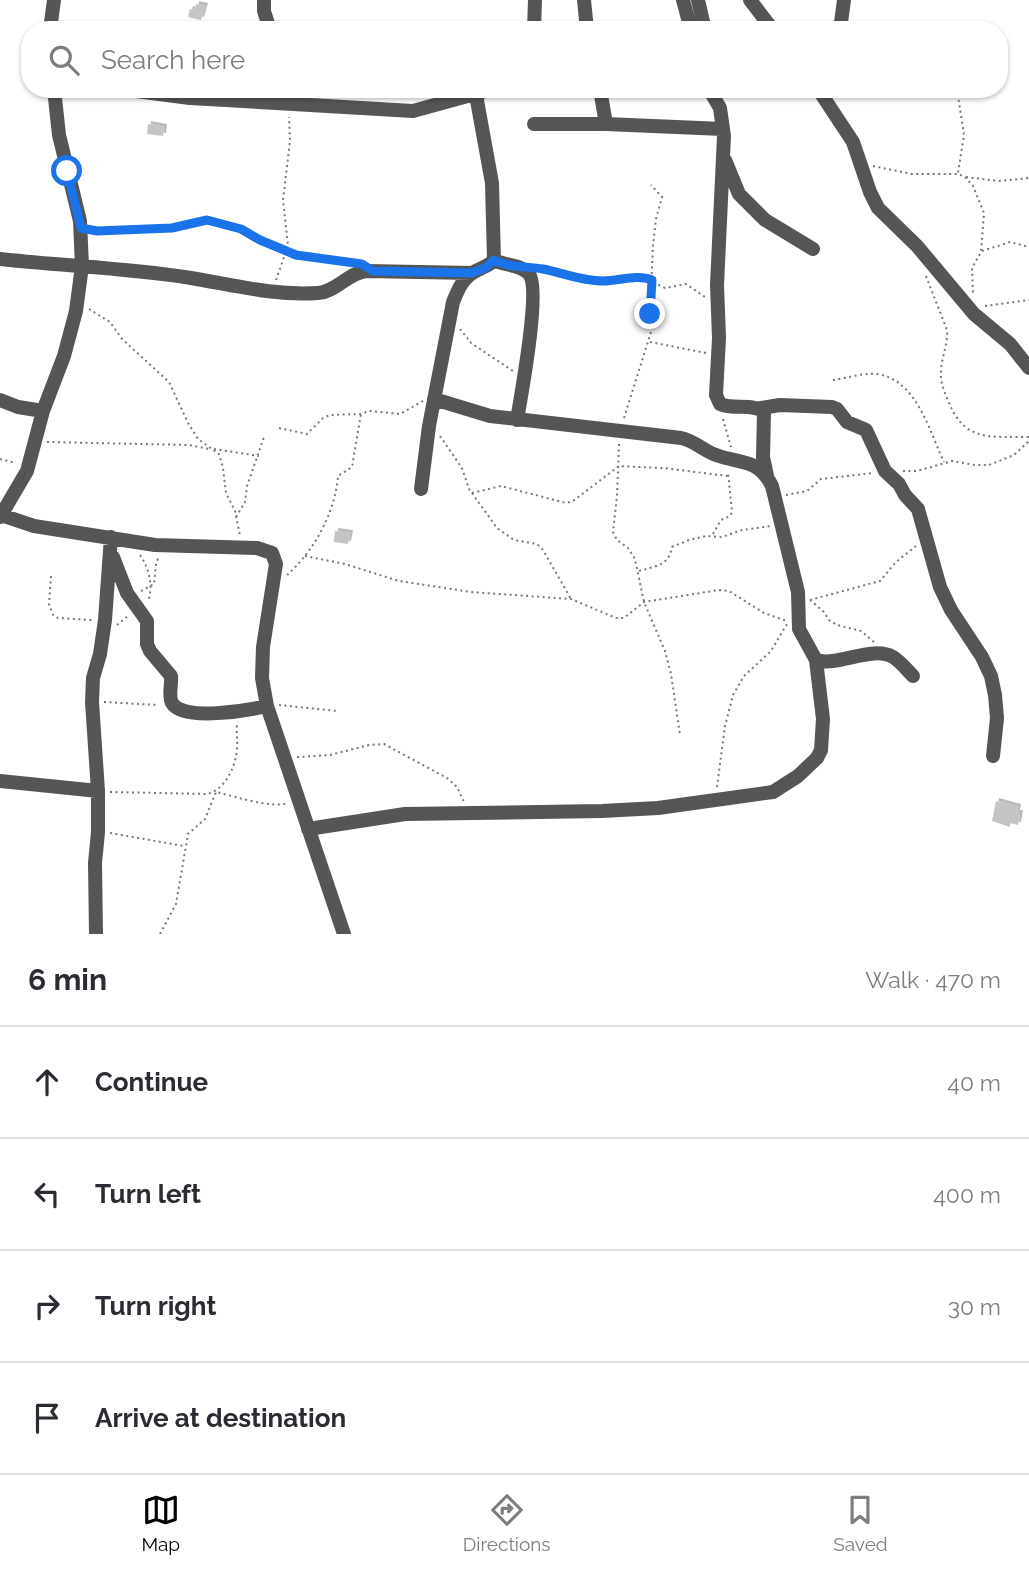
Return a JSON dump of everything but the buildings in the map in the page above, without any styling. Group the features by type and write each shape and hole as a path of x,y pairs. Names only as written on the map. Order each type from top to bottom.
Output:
{"street":[{"path":"51,21 54,0"},
{"path":"264,0 267,21"},
{"path":"534,21 535,0"},
{"path":"583,0 586,21"},
{"path":"683,0 689,21"},
{"path":"698,0 703,21"},
{"path":"750,0 766,21"},
{"path":"841,21 844,0"},
{"path":"55,98 59,135 81,228 82,266 64,356 43,411 30,461 21,483 0,516 110,543 127,541 164,545 245,546 268,550 275,558 274,588 263,647 262,678 267,706 344,934"},
{"path":"183,98 210,98"},
{"path":"277,98 289,102 412,111 464,98"},
{"path":"0,259 192,278 271,292 321,293 358,272 472,273 485,268 494,260 492,183 477,98"},
{"path":"602,98 606,124"},
{"path":"714,98 720,108"},
{"path":"719,98 723,156 717,285 716,395 720,404 726,407 761,408 780,405 837,409 848,422 866,430 885,471 918,509 940,587 951,610 982,657 990,676 997,718 993,756"},
{"path":"830,98 853,142 878,208 917,246 970,308 1010,344 1029,368"},
{"path":"534,124 723,129"},
{"path":"723,156 739,194 765,220 813,249"},
{"path":"494,260 523,269 531,278 533,286 517,420"},
{"path":"421,489 429,426 451,313 460,285 472,273"},
{"path":"434,398 490,416 690,440 715,455 751,464 767,476"},
{"path":"0,400 43,411"},
{"path":"308,828 405,814 603,811 715,801 773,792 799,776 817,758 821,750 823,719 816,660 799,629 802,599 782,521 767,476 764,457 765,415 761,408"},
{"path":"110,543 127,593 148,626 147,644 172,676 170,700 173,706 180,710 200,713 242,711 267,706"},
{"path":"96,934 95,863 99,832 92,702 93,678 105,620 110,543"},
{"path":"816,660 827,662 880,654 892,656 914,676"},
{"path":"0,781 98,791"}],"path":[{"path":"958,98 964,135 958,174"},
{"path":"271,292 288,250 283,194 290,141 289,102"},
{"path":"860,159 873,166 912,174 958,174 999,181 1028,178"},
{"path":"965,177 980,199 984,213 981,252 972,268 974,295 970,308 1029,300"},
{"path":"651,185 662,197 654,232 650,314 652,329 620,432 613,531 617,540 628,548 635,559 644,602 668,663 680,735"},
{"path":"81,228 97,231 172,228 207,220 241,229 260,240 301,256 352,263"},
{"path":"981,252 1010,242 1029,247"},
{"path":"523,269 541,268 601,281 643,277 665,288 686,284 718,308"},
{"path":"922,268 947,330 948,338 940,373 953,414 961,425 975,434 1029,439"},
{"path":"77,300 96,315 108,320 122,338 169,382 198,439 219,454 226,493 245,546"},
{"path":"451,313 471,343 503,366 523,375"},
{"path":"649,342 718,355"},
{"path":"833,380 881,374 897,381 923,415 944,464"},
{"path":"279,428 307,434 323,418 330,415 362,414 369,411 400,414 434,398"},
{"path":"712,535 721,520 732,512 732,492 728,476 731,458 720,404"},
{"path":"274,588 305,556 325,521 337,489 338,476 352,467 362,414"},
{"path":"429,426 447,443 462,468 471,493 496,528 514,540 537,544 571,599"},
{"path":"236,518 245,502 247,486 264,437"},
{"path":"776,500 807,491 821,479 885,471 917,471 952,461 975,466 989,465 1014,455 1029,439"},
{"path":"35,441 189,445 259,456"},
{"path":"0,459 13,463 30,461"},
{"path":"471,493 501,486 566,503 573,501 619,467 663,468 728,476"},
{"path":"638,571 664,564 671,556 672,547 676,545 712,535 722,537 782,521"},
{"path":"127,541 148,567 151,586"},
{"path":"715,801 720,757 733,695 744,676 771,651 802,599 880,581 911,550 927,543"},
{"path":"103,636 132,612 140,611 156,578 156,564 164,545"},
{"path":"305,556 345,564 399,580 471,592 571,599 616,618 624,618 644,602 719,590 729,591 764,613 788,622"},
{"path":"51,576 49,604 53,615 74,620 105,620"},
{"path":"802,599 824,612 829,620 837,625 861,631 892,656"},
{"path":"92,702 173,706"},
{"path":"267,706 337,711"},
{"path":"98,791 216,792 222,788 234,762 237,720 242,711"},
{"path":"285,758 330,755 384,744 447,778 463,797 465,812"},
{"path":"216,792 255,800 269,806 300,802"},
{"path":"160,934 176,904 188,834 205,819 216,792"},
{"path":"99,832 186,846"}],"route":[{"path":"67,171 81,228 97,231 172,228 207,220 241,229 296,255 362,264 373,271 472,273 485,268 494,260 523,269 541,268 601,281 643,277 652,280 650,314"}]}
